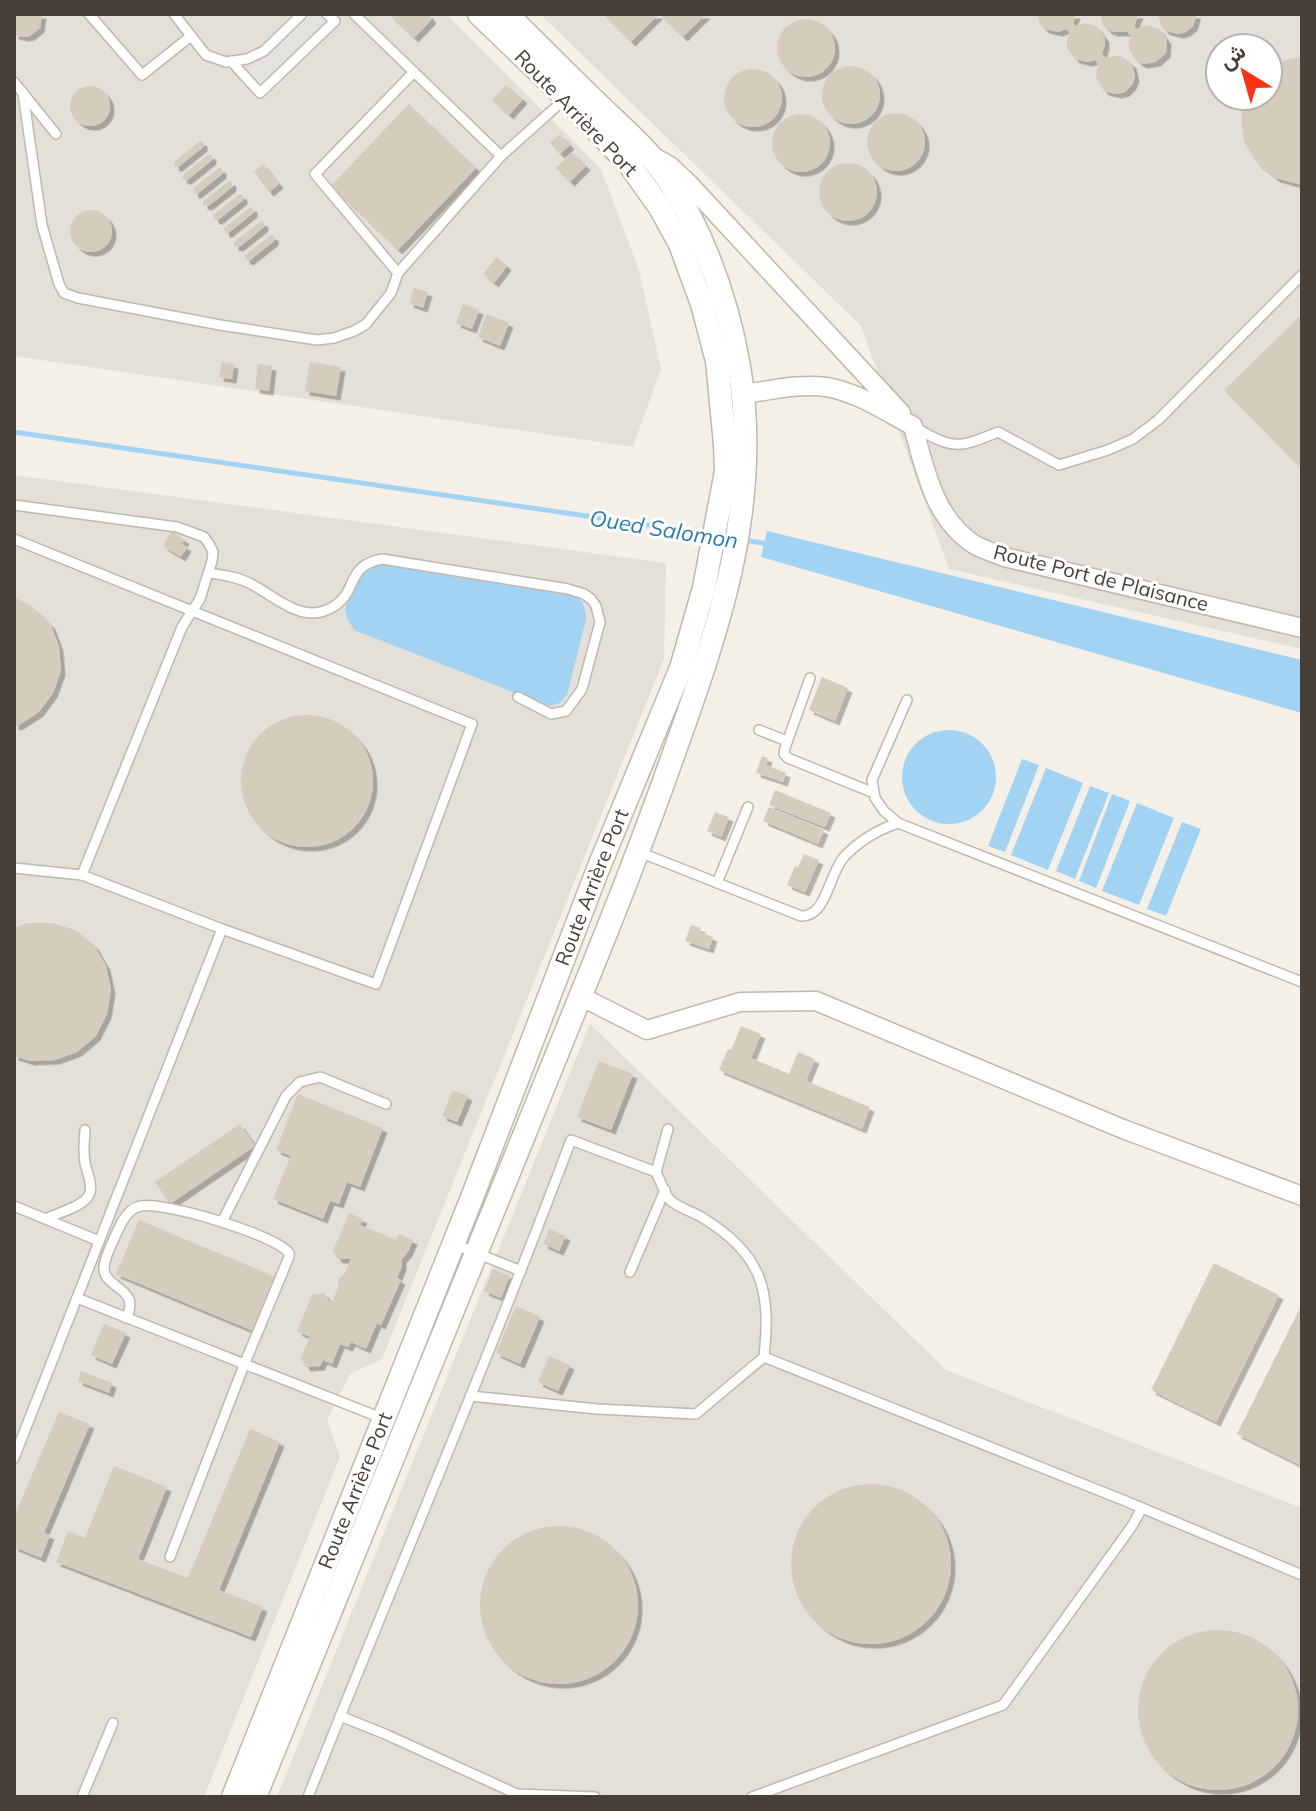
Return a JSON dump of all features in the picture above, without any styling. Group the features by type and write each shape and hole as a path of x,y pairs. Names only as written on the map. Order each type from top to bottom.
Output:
{"street":[{"name":"Route Arrière Port","path":"255,1797 639,852 715,636 733,562 731,506 717,361 702,304 680,244 659,206 629,164 479,14"},
{"name":"Route Arrière Port","path":"233,1797 454,1244 598,869 681,668 710,563 731,506 746,479 743,394 738,360 722,298 699,235 677,193 647,152 507,14"},
{"path":"647,152 670,166 689,184 913,426"},
{"path":"743,394 825,387 854,394 913,426"},
{"name":"Route Port de Plaisance","path":"913,426 938,506 953,526 975,545 1004,557 1302,628"},
{"path":"580,996 647,1030 740,1002 816,1001 1123,1129 1302,1196"}],"lane":[{"path":"89,14 142,75 191,36"},
{"path":"174,14 206,55 226,62 247,59 264,51 302,14"},
{"path":"231,61 260,93 335,21 327,14"},
{"path":"354,14 501,156"},
{"path":"398,273 315,174 414,72"},
{"path":"14,82 56,134"},
{"path":"23,93 42,225 64,293 71,297 220,325 317,340 334,338 366,324 391,293 398,273 501,156 566,98"},
{"path":"913,426 942,443 968,445 998,432 1059,465 1108,450 1133,439 1158,420 1302,275"},
{"path":"14,505 186,529 204,537 213,552 200,599 182,627 82,875"},
{"path":"14,539 472,724 376,984 82,875 14,868"},
{"path":"209,573 249,583 286,606 311,613 326,610 340,602 356,573 373,561 382,559 568,589 591,599 600,622 582,689 566,711 551,714 518,697"},
{"path":"810,678 784,754 874,793"},
{"path":"907,700 872,780 875,798 898,823 1302,982"},
{"path":"759,730 787,741"},
{"path":"861,787 872,780"},
{"path":"717,883 748,807"},
{"path":"639,852 801,916 809,916 821,903 841,861 875,832 898,823"},
{"path":"14,1458 222,929"},
{"path":"222,1222 286,1096 300,1082 320,1077 386,1104"},
{"path":"470,1396 597,1409 696,1414 764,1357 767,1328 765,1292 753,1264 737,1243 705,1218 669,1199 656,1172 668,1129"},
{"path":"46,1219 84,1202 90,1195 83,1147 85,1130"},
{"path":"308,1797 571,1140 656,1172"},
{"path":"630,1272 665,1190"},
{"path":"14,1206 99,1241"},
{"path":"126,1318 131,1303 128,1296 107,1277 104,1266 122,1223 131,1210 143,1206 161,1207 222,1222 281,1245 289,1253 170,1557"},
{"path":"454,1244 521,1271"},
{"path":"77,1298 384,1419"},
{"path":"764,1357 1302,1575"},
{"path":"752,1797 1003,1705 1142,1508"},
{"path":"340,1716 517,1794 595,1797"},
{"path":"82,1797 113,1723"}],"shaded area":[{"path":"14,14 446,14 601,169 639,270 661,369 633,447 14,356"},
{"path":"308,14 339,14 345,20 260,104 238,82"},
{"path":"540,14 1302,14 1302,649 949,569 861,326"},
{"path":"14,475 666,563 664,659 382,1359 350,1374 327,1420 340,1457 204,1797 14,1797"},
{"path":"590,1024 946,1370 1302,1508 1302,1797 277,1797"}],"water":[{"path":"767,531 1302,660 1302,713 761,557"},
{"path":"373,563 575,594 584,605 586,619 567,695 560,703 549,706 354,630 345,609 361,570"},
{"path":"949,730 967,734 982,744 992,759 996,777 992,795 982,810 967,820 949,824 931,820 916,810 906,795 902,777 906,759 916,744 931,734"},
{"path":"1022,759 1039,765 1005,852 988,846"},
{"path":"1046,768 1083,783 1048,870 1011,855"},
{"path":"1090,786 1109,793 1075,879 1056,871"},
{"path":"1112,794 1130,801 1096,888 1079,881"},
{"path":"1137,803 1174,818 1139,905 1102,891"},
{"path":"1182,822 1201,829 1166,916 1147,909"}],"building":[{"path":"14,14 42,14 40,28 30,36 14,35"},
{"path":"388,14 428,14 432,19 414,38"},
{"path":"603,14 659,14 631,42"},
{"path":"660,14 706,14 683,37"},
{"path":"1037,14 1076,14 1073,23 1076,26 1085,23 1097,27 1105,38 1102,54 1106,58 1121,56 1132,64 1135,77 1132,85 1125,92 1117,94 1104,91 1097,80 1099,65 1095,60 1075,59 1067,48 1070,33 1066,29 1058,32 1045,29"},
{"path":"1100,14 1139,14 1134,26 1137,29 1147,25 1159,29 1167,40 1166,53 1156,62 1143,64 1137,61 1129,50 1131,36 1127,32 1108,30"},
{"path":"1158,14 1196,14 1196,17 1193,26 1179,34 1166,31"},
{"path":"806,19 827,27 835,48 827,69 806,77 785,69 777,48 785,27"},
{"path":"1302,57 1302,185 1276,178 1257,163 1244,142 1242,112 1284,112 1285,60"},
{"path":"851,66 872,74 880,95 872,116 851,124 830,116 822,95 830,74"},
{"path":"753,69 774,77 782,98 774,119 753,127 732,119 724,98 732,77"},
{"path":"506,85 523,99 509,115 492,100"},
{"path":"90,86 104,92 110,106 104,120 90,126 76,120 70,106 76,92"},
{"path":"409,104 476,168 398,250 331,186"},
{"path":"896,113 907,115 916,122 923,131 923,153 916,162 907,169 896,171 885,169 876,162 869,153 867,142 869,131 876,122 885,115"},
{"path":"801,114 822,122 830,143 822,164 801,172 780,164 772,143 780,122"},
{"path":"560,134 570,145 560,154 550,143"},
{"path":"200,141 203,147 175,167 174,162"},
{"path":"572,152 586,166 570,182 556,168"},
{"path":"209,154 212,160 187,180 182,179 183,175"},
{"path":"848,163 869,171 877,192 869,213 848,221 827,213 819,192 827,171"},
{"path":"263,164 279,184 269,192 254,172"},
{"path":"219,168 222,174 194,194 193,188"},
{"path":"229,181 232,187 208,206 203,205 203,201"},
{"path":"240,194 243,200 215,220 213,215"},
{"path":"250,207 253,213 225,233 224,228"},
{"path":"91,210 106,216 112,231 106,246 91,252 76,246 70,231 76,216"},
{"path":"261,221 264,227 239,247 234,246 234,242"},
{"path":"271,235 274,241 249,261 245,259 245,255"},
{"path":"497,257 507,266 494,283 483,274"},
{"path":"414,288 428,292 423,308 409,303"},
{"path":"463,304 479,310 472,329 456,323"},
{"path":"487,314 509,323 500,346 478,337"},
{"path":"1302,314 1302,469 1224,390"},
{"path":"222,362 234,364 232,379 219,377"},
{"path":"310,362 341,367 336,396 305,391"},
{"path":"258,364 272,366 269,391 255,389"},
{"path":"172,531 185,540 182,544 187,547 181,557 163,546"},
{"path":"14,597 34,608 51,625 59,647 61,671 53,693 39,712 14,726"},
{"path":"822,677 848,688 835,721 809,710"},
{"path":"307,715 332,720 354,734 368,756 373,781 368,806 354,828 332,842 307,847 282,842 260,828 246,806 241,781 246,756 260,734 282,720"},
{"path":"762,756 768,758 766,765 786,773 783,782 756,773"},
{"path":"775,790 831,813 825,827 769,805"},
{"path":"769,807 824,830 818,844 763,821"},
{"path":"715,812 729,817 721,837 707,831"},
{"path":"804,854 819,860 805,892 787,885"},
{"path":"27,923 52,923 75,930 94,945 106,966 111,990 107,1014 96,1036 77,1052 55,1060 30,1061 14,1056 14,928"},
{"path":"691,925 713,937 709,949 685,941"},
{"path":"741,1026 761,1034 751,1058 789,1074 798,1052 815,1059 806,1081 870,1107 862,1129 719,1070"},
{"path":"599,1061 633,1074 611,1130 577,1117"},
{"path":"453,1090 468,1096 457,1122 442,1116"},
{"path":"298,1094 383,1128 360,1187 347,1182 339,1204 330,1201 323,1219 273,1199 291,1156 276,1150"},
{"path":"240,1124 255,1146 170,1204 155,1182"},
{"path":"349,1213 363,1219 360,1225 396,1240 399,1234 413,1240 402,1259 397,1278 401,1280 381,1325 377,1323 366,1349 351,1342 348,1347 340,1344 332,1364 323,1360 320,1366 306,1367 301,1358 310,1337 297,1331 312,1295 324,1293 331,1304 338,1280 345,1273 351,1259 338,1259 333,1251"},
{"path":"139,1220 276,1277 253,1331 116,1274"},
{"path":"549,1229 566,1236 559,1251 543,1244"},
{"path":"1214,1263 1279,1295 1216,1422 1151,1390"},
{"path":"493,1269 510,1276 501,1298 484,1291"},
{"path":"1302,1304 1302,1466 1237,1434"},
{"path":"516,1306 540,1317 520,1364 496,1353"},
{"path":"104,1324 126,1333 112,1364 91,1355"},
{"path":"549,1356 570,1365 558,1391 538,1382"},
{"path":"81,1371 112,1383 109,1393 78,1381"},
{"path":"59,1412 90,1424 44,1533 50,1535 41,1558 14,1547 14,1517"},
{"path":"250,1429 280,1442 219,1590 263,1607 251,1637 56,1562 68,1531 85,1538 114,1466 167,1487 138,1559 188,1578"},
{"path":"871,1484 902,1490 927,1508 945,1533 951,1564 945,1595 927,1620 902,1638 871,1644 840,1638 815,1620 797,1595 791,1564 797,1533 815,1508 840,1490"},
{"path":"559,1526 589,1532 615,1549 632,1575 638,1605 632,1635 615,1661 589,1678 559,1684 529,1678 503,1661 486,1635 480,1605 486,1575 503,1549 529,1532"},
{"path":"1218,1630 1249,1636 1275,1653 1292,1679 1298,1710 1292,1741 1275,1767 1249,1784 1218,1790 1187,1784 1161,1767 1144,1741 1138,1710 1144,1679 1161,1653 1187,1636"}],"waterway":[{"name":"Oued Salomon","path":"14,432 709,534"},
{"name":"Oued Salomon","path":"743,540 769,544"}]}
